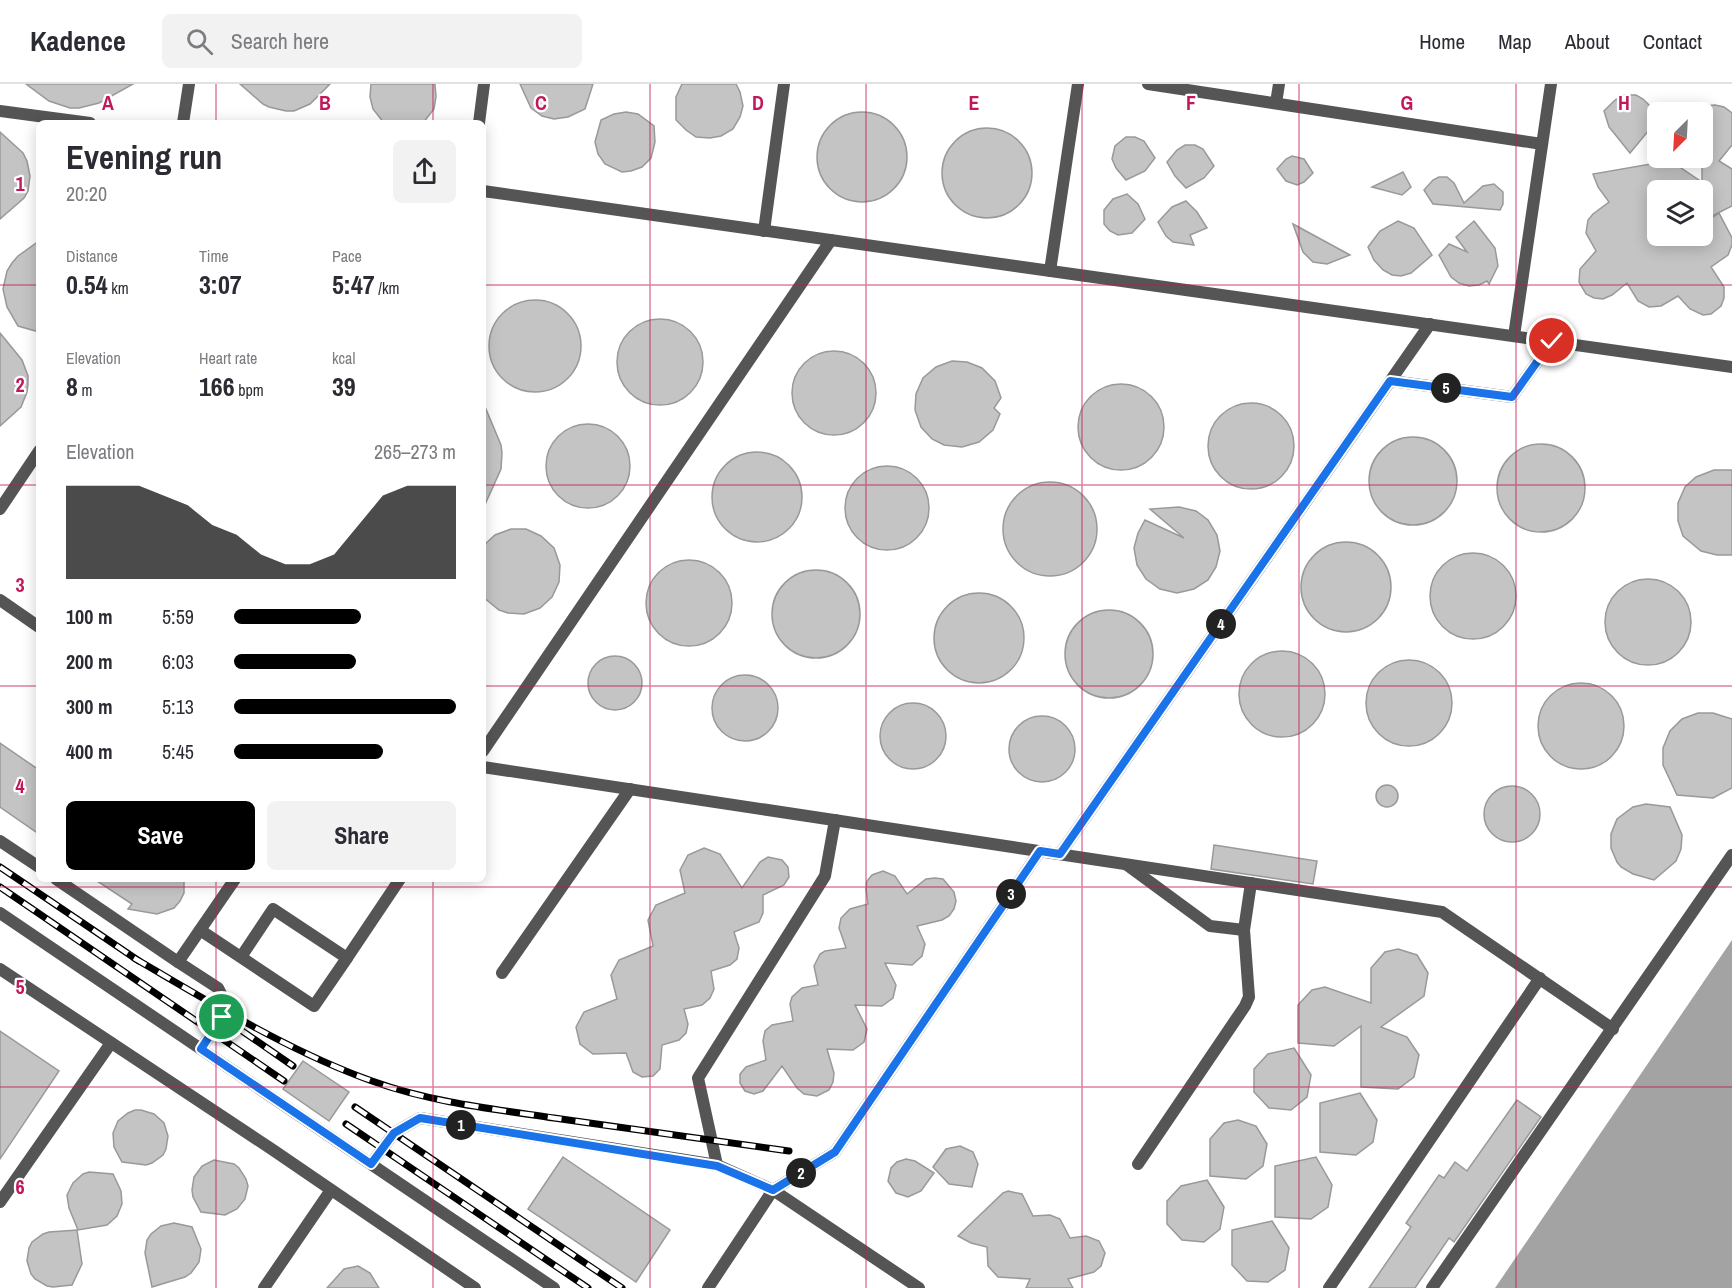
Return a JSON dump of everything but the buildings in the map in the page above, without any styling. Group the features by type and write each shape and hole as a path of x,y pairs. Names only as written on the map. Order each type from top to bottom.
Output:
{"lane":[{"path":"183,120 189,84"},
{"path":"479,120 484,84"},
{"path":"764,231 784,84"},
{"path":"1050,271 1078,84"},
{"path":"1148,84 1542,144"},
{"path":"1276,103 1278,84"},
{"path":"1514,336 1551,84"},
{"path":"0,111 68,120"},
{"path":"486,191 1732,367"},
{"path":"486,748 831,240"},
{"path":"1060,854 1430,324"},
{"path":"1390,381 1512,397 1552,341"},
{"path":"0,509 36,455"},
{"path":"0,600 36,625"},
{"path":"486,767 1442,912 1612,1029"},
{"path":"502,973 630,789"},
{"path":"717,1166 698,1078 825,876 835,820"},
{"path":"0,841 36,865"},
{"path":"708,1288 773,1190 835,1152 1040,851"},
{"path":"1432,1288 1732,855"},
{"path":"1126,864 1210,926 1244,930"},
{"path":"60,882 218,988 225,1002 222,1017 201,1049"},
{"path":"178,962 233,882"},
{"path":"200,930 314,1006 398,882"},
{"path":"1138,1164 1249,997 1244,930 1251,883"},
{"path":"241,957 273,909 347,958"},
{"path":"0,913 554,1288"},
{"path":"0,969 273,1150 475,1288"},
{"path":"1329,1288 1540,978"},
{"path":"0,1202 111,1043"},
{"path":"371,1164 394,1133 420,1118 717,1166 773,1190 919,1288"},
{"path":"264,1288 330,1190"}],"shaded area":[{"path":"1732,940 1732,1288 1495,1288"}],"railway":[{"path":"0,867 139,961"},
{"path":"0,887 284,1081"},
{"path":"134,958 280,1040 341,1069 394,1088 439,1100 485,1108 789,1151"},
{"path":"219,1015 293,1066"},
{"path":"355,1107 622,1288"},
{"path":"346,1124 588,1288"}],"route":[{"path":"222,1017 201,1049 371,1164 394,1133 420,1118 717,1166 773,1190 835,1152 1040,851 1060,854 1390,381 1512,397 1552,341"}]}
